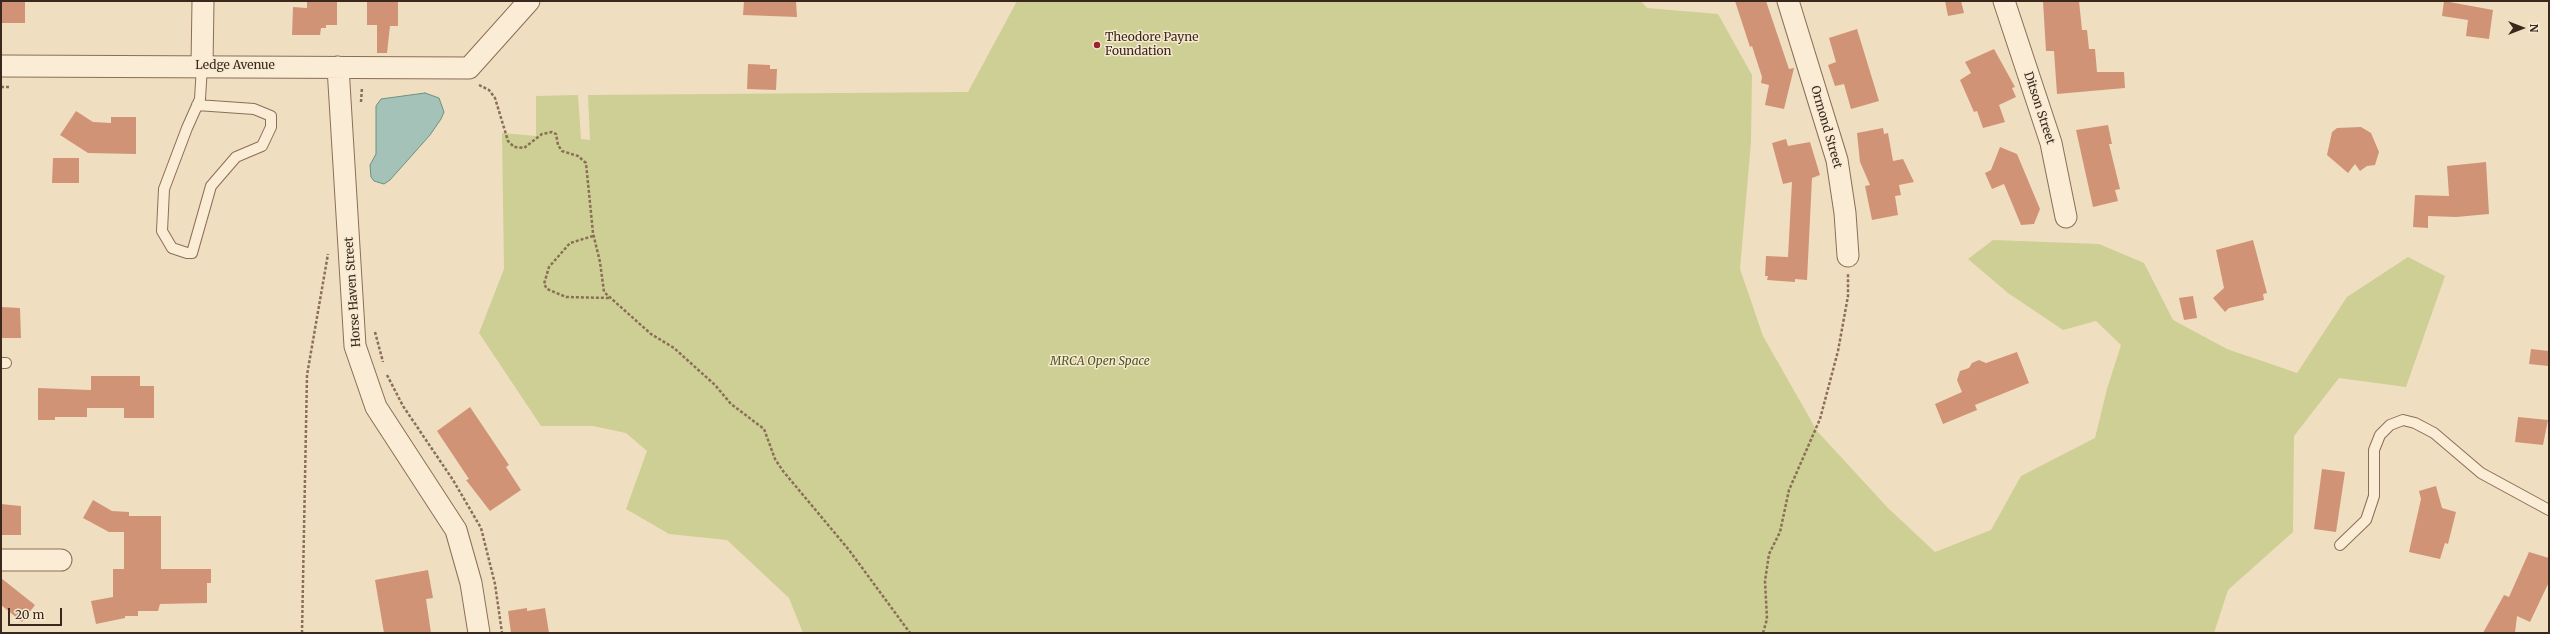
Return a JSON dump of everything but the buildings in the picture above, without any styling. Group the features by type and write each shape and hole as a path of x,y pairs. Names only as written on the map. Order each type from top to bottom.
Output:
{"street":[{"path":"202,66 204,1"},
{"path":"472,77 529,1"},
{"name":"Ormond Street","path":"1788,1 1837,160 1845,214 1848,256"},
{"name":"Ditson Street","path":"2004,1 2051,143 2066,217"},
{"name":"Ledge Avenue","path":"1,66 338,66 472,77"},
{"name":"Horse Haven Street","path":"338,66 355,346 376,407 456,530 471,583 478,633"},
{"path":"1,560 61,560"}],"lane":[{"path":"197,105 254,109 271,116 271,127 262,146 236,157 211,186 192,252 187,253 172,248 162,231 164,189 197,105 200,99 202,66"},
{"path":"2340,545 2366,520 2374,496 2374,450 2380,435 2390,425 2403,420 2416,423 2434,433 2481,473 2549,510"}],"path":[{"path":"472,77 489,90 495,98 508,141 514,147 524,148 542,134 552,132 556,134 558,145 562,151 578,156 586,163 593,236 600,262 604,292 651,334 674,348 715,385 731,404 764,429 775,458 783,471 849,550 910,633"},
{"path":"360,109 362,86"},
{"path":"593,236 570,243 549,267 544,284 547,289 566,297 610,298"},
{"path":"302,633 307,375 328,250"},
{"path":"1763,633 1766,619 1765,580 1769,554 1780,532 1789,490 1820,419 1838,351 1848,296 1848,256"},
{"path":"375,324 377,344 384,365"},
{"path":"386,373 403,406 453,480 481,528 495,584 502,633"}],"green space":[{"name":"MRCA Open Space","path":"1017,1 1641,1 1647,8 1718,14 1752,75 1751,142 1740,269 1763,336 1817,431 1888,508 1935,552 1991,530 2021,476 2095,438 2107,389 2121,345 2096,321 2063,330 2008,293 1968,259 1993,240 2099,244 2144,263 2173,320 2227,349 2297,373 2347,297 2408,257 2445,276 2406,387 2339,378 2294,436 2293,532 2228,590 2214,633 803,633 789,598 727,540 669,534 626,509 647,451 626,433 593,426 541,426 479,333 504,269 502,133 536,136 536,96 578,95 581,139 590,140 588,95 968,92"}],"water":[{"path":"425,93 439,98 444,112 441,119 430,135 390,180 384,184 374,181 371,177 370,165 376,154 376,106 381,99"}],"place":[{"name":"Theodore Payne Foundation","path":"1097,45"}]}
